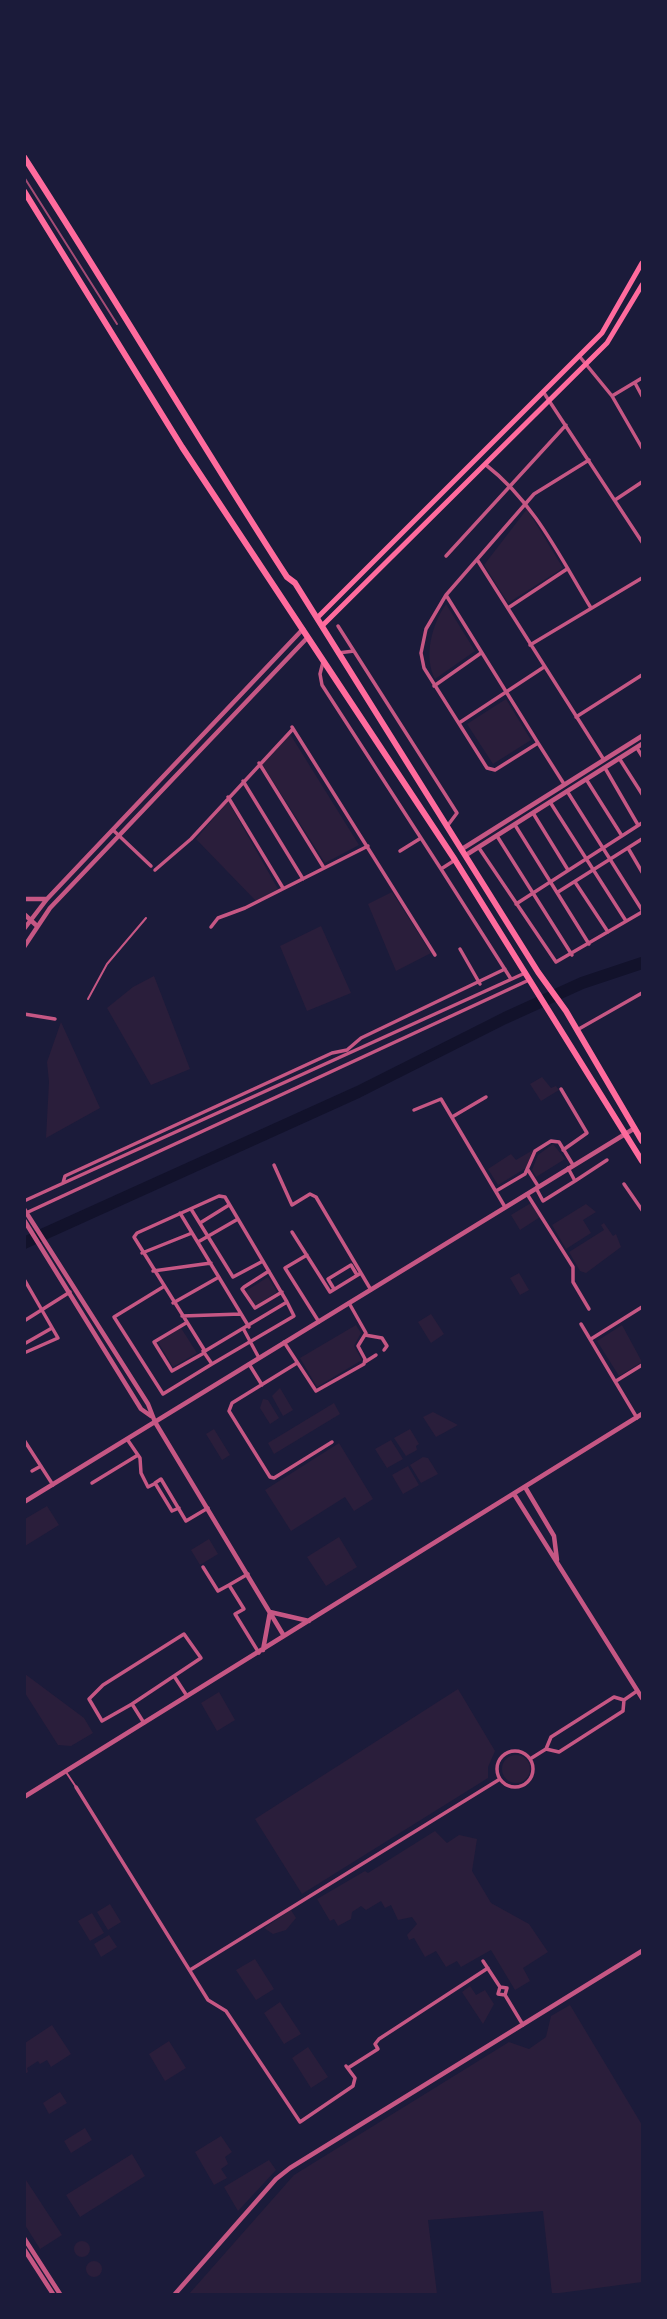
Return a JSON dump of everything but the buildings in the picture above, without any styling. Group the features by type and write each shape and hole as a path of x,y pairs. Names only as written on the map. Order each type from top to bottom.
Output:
{"main road":[{"path":"24,157 287,577 295,583 336,653 538,972 566,1011 575,1031 642,1141"},
{"path":"24,191 147,389 455,860 642,1161"},
{"path":"317,618 580,357 611,321 642,263"},
{"path":"322,626 587,364 617,330 642,285"},
{"path":"147,389 162,380"},
{"path":"555,1024 570,1019"}],"street":[{"path":"580,357 612,396 642,448"},
{"path":"612,396 642,378"},
{"path":"635,383 642,396"},
{"path":"544,393 642,540"},
{"path":"446,556 566,425"},
{"path":"538,743 499,768 491,770 433,686 424,668 422,642 433,613 446,595 526,501 543,487 589,460"},
{"path":"486,464 512,485 526,501 591,608"},
{"path":"615,500 642,482"},
{"path":"477,560 640,824 516,904"},
{"path":"508,608 567,569"},
{"path":"530,645 642,578"},
{"path":"446,595 564,784"},
{"path":"338,626 457,813 447,827"},
{"path":"33,934 25,928 47,899 304,629"},
{"path":"24,947 50,908 309,636"},
{"path":"336,653 354,651"},
{"path":"433,686 481,653"},
{"path":"324,659 320,674 322,685 511,979"},
{"path":"458,723 544,667"},
{"path":"576,717 642,675"},
{"path":"155,870 191,839 292,729 435,955"},
{"path":"464,852 478,848 586,779 642,736"},
{"path":"464,852 474,841 564,784 640,746 642,756"},
{"path":"619,758 642,794"},
{"path":"259,763 324,868"},
{"path":"586,779 622,836"},
{"path":"243,781 303,879"},
{"path":"474,841 554,961 559,963 642,911 567,791"},
{"path":"228,797 283,889"},
{"path":"550,802 626,921"},
{"path":"533,813 568,870"},
{"path":"514,825 589,944"},
{"path":"112,828 151,866"},
{"path":"497,836 572,955"},
{"path":"400,851 421,838"},
{"path":"558,892 642,839"},
{"path":"211,927 218,918 368,846"},
{"path":"628,848 642,872"},
{"path":"441,869 455,860"},
{"path":"575,881 608,932"},
{"path":"24,899 47,899"},
{"path":"24,914 37,926"},
{"path":"460,948 480,984"},
{"path":"63,1184 65,1176 332,1053 348,1052 361,1038 505,970"},
{"path":"24,1201 288,1083 348,1052 524,973"},
{"path":"284,1636 153,1419 148,1404 27,1220 25,1212 530,983"},
{"path":"575,1031 642,992"},
{"path":"24,1014 55,1019"},
{"path":"284,1075 291,1091"},
{"path":"561,1089 587,1133 563,1150"},
{"path":"452,1117 486,1097"},
{"path":"414,1110 439,1098 505,1207"},
{"path":"24,1502 127,1439 153,1419 250,1364 635,1128"},
{"path":"496,1191 528,1170 535,1151 557,1140 575,1181"},
{"path":"528,1170 543,1201 607,1160"},
{"path":"274,1165 292,1205 310,1194 316,1197 359,1274"},
{"path":"624,1184 642,1210"},
{"path":"527,1194 573,1267 573,1282 589,1309"},
{"path":"163,1287 114,1317 163,1394 294,1317 225,1197 219,1196 137,1233 135,1240 212,1364"},
{"path":"200,1223 229,1205"},
{"path":"191,1209 233,1277"},
{"path":"180,1213 249,1327"},
{"path":"198,1242 238,1219"},
{"path":"292,1232 330,1292 359,1274"},
{"path":"142,1253 192,1233"},
{"path":"307,1255 285,1268 318,1322"},
{"path":"52,1256 141,1409 153,1419"},
{"path":"223,1283 263,1261"},
{"path":"153,1271 211,1263"},
{"path":"334,1289 328,1279 351,1265 371,1290"},
{"path":"269,1271 243,1288 253,1306 256,1308 282,1292"},
{"path":"173,1303 219,1277"},
{"path":"24,1279 58,1338 24,1353"},
{"path":"25,1320 43,1311 70,1291"},
{"path":"186,1323 154,1342 172,1371 287,1302"},
{"path":"349,1303 366,1332 358,1346 365,1362"},
{"path":"591,1339 642,1307"},
{"path":"182,1317 242,1314"},
{"path":"581,1324 637,1418"},
{"path":"24,1343 52,1328"},
{"path":"244,1330 259,1358"},
{"path":"365,1335 382,1338 387,1346 384,1350"},
{"path":"284,1342 316,1391 376,1355"},
{"path":"298,1363 232,1403 229,1411 274,1478 332,1443"},
{"path":"250,1364 262,1385"},
{"path":"616,1381 642,1365"},
{"path":"24,1797 642,1414"},
{"path":"127,1439 138,1455 141,1474 148,1487 161,1479 186,1521 208,1508"},
{"path":"24,1440 52,1485"},
{"path":"92,1483 138,1455"},
{"path":"32,1471 41,1466"},
{"path":"525,1487 554,1536 557,1561"},
{"path":"514,1494 642,1698"},
{"path":"203,1567 218,1591 248,1574"},
{"path":"229,1585 244,1609 235,1614 260,1652"},
{"path":"270,1612 309,1621"},
{"path":"260,1652 270,1612"},
{"path":"184,1633 201,1658 132,1704 102,1721 89,1699 103,1685 184,1633"},
{"path":"174,1676 187,1696"},
{"path":"530,1759 546,1749 551,1738 614,1698 624,1700 638,1690"},
{"path":"546,1749 559,1752 623,1711 624,1700"},
{"path":"132,1704 144,1723"},
{"path":"520,1752 530,1759 533,1773 525,1785 511,1787 500,1779 498,1766 505,1754 520,1752"},
{"path":"190,1970 500,1779"},
{"path":"76,1787 208,2000 226,2011 300,2122 353,2086 355,2078 347,2067 379,2049 375,2044 379,2039 488,1968"},
{"path":"174,2294 290,2168 642,1951"},
{"path":"483,1961 500,1987 507,1988 505,1995 523,2025"},
{"path":"24,2238 60,2294"},
{"path":"25,2251 53,2294"}],"lane":[{"path":"88,999 107,964 146,918"},
{"path":"66,1771 76,1787"}],"shaded area":[{"path":"527,509 563,568 508,603 484,565"},
{"path":"446,604 475,651 435,679 430,661 431,641"},
{"path":"506,699 531,740 493,764 467,724"},
{"path":"290,734 359,845 325,863 262,764"},
{"path":"228,801 278,889 256,901 196,839"},
{"path":"392,892 431,953 396,971 368,904"},
{"path":"321,926 351,993 307,1011 280,946"},
{"path":"154,976 190,1069 151,1085 107,1008 133,987"},
{"path":"61,1022 100,1108 46,1138 49,1082 47,1062"},
{"path":"542,1077 551,1088 556,1086 559,1090 541,1101 530,1084"},
{"path":"553,1144 565,1159 536,1177 532,1170 538,1155"},
{"path":"533,1150 526,1168 498,1185 488,1169 511,1154 516,1160"},
{"path":"531,1203 540,1217 520,1230 511,1215"},
{"path":"586,1204 596,1212 583,1220 591,1233 566,1249 552,1225"},
{"path":"604,1223 613,1236 616,1234 621,1247 586,1273 580,1271 569,1252 604,1230 601,1225"},
{"path":"519,1273 529,1290 520,1295 510,1278"},
{"path":"268,1277 277,1292 256,1306 246,1291"},
{"path":"431,1314 444,1334 431,1343 418,1322"},
{"path":"356,1325 361,1333 354,1346 362,1360 317,1387 300,1358"},
{"path":"622,1325 642,1362 619,1376 597,1341"},
{"path":"181,1328 197,1353 173,1367 158,1342"},
{"path":"280,1388 293,1410 283,1416 272,1396"},
{"path":"263,1399 268,1400 279,1418 270,1424 260,1408"},
{"path":"334,1403 340,1414 274,1454 268,1443"},
{"path":"433,1412 458,1425 436,1437 423,1417"},
{"path":"214,1429 230,1455 222,1460 206,1434"},
{"path":"410,1429 419,1444 416,1446 417,1450 406,1456 394,1438"},
{"path":"391,1440 403,1459 387,1468 375,1449"},
{"path":"339,1443 373,1499 354,1511 345,1497 291,1531 265,1490"},
{"path":"423,1457 428,1458 438,1474 421,1483 410,1465"},
{"path":"408,1466 419,1485 403,1494 392,1475"},
{"path":"47,1506 59,1525 25,1546 25,1519"},
{"path":"339,1537 357,1567 326,1586 307,1557"},
{"path":"209,1539 218,1554 200,1565 191,1550"},
{"path":"25,1674 84,1718 93,1733 71,1746 58,1745 25,1693"},
{"path":"458,1689 495,1751 488,1767 488,1778 302,1894 255,1819"},
{"path":"219,1692 235,1720 217,1731 201,1703"},
{"path":"516,1755 526,1759 530,1769 526,1779 516,1783 506,1779 502,1769 506,1759"},
{"path":"435,1831 447,1843 459,1835 477,1839 472,1871 491,1903 529,1924 548,1952 523,1968 530,1981 515,1990 491,1950 461,1967 457,1961 446,1967 436,1951 425,1957 414,1938 409,1940 407,1935 417,1924 412,1917 398,1920 391,1905 385,1908 381,1901 366,1910 361,1906 352,1912 351,1919 338,1926 334,1919 330,1921 317,1899 365,1871 368,1873"},
{"path":"110,1904 121,1922 108,1930 97,1912"},
{"path":"291,1910 296,1918 286,1930 273,1934 264,1928"},
{"path":"92,1913 104,1933 90,1941 78,1921"},
{"path":"109,1935 117,1947 101,1957 94,1944"},
{"path":"255,1959 274,1989 256,2000 236,1970"},
{"path":"470,1986 476,1995 485,1990 494,2004 483,2024 462,1992"},
{"path":"280,2002 301,2034 284,2044 264,2013"},
{"path":"570,2005 642,2125 642,2282 552,2294 543,2211 428,2220 437,2294 189,2294 294,2175 509,2042 529,2049 546,2037 551,2016"},
{"path":"52,2025 71,2054 51,2067 47,2060 40,2064 38,2061 27,2068 28,2072 25,2074 25,2043"},
{"path":"169,2041 186,2068 165,2081 149,2054"},
{"path":"308,2047 328,2077 311,2088 292,2058"},
{"path":"60,2092 67,2103 49,2114 43,2103"},
{"path":"85,2128 92,2140 71,2153 64,2141"},
{"path":"221,2136 232,2152 225,2157 228,2164 221,2169 227,2178 214,2185 195,2152"},
{"path":"132,2154 145,2176 80,2217 66,2195"},
{"path":"269,2160 276,2170 238,2211 224,2187"},
{"path":"24,2177 62,2235 40,2249 25,2225"},
{"path":"79,2241 85,2241 90,2249 88,2255 79,2257 74,2252 74,2246"},
{"path":"91,2261 97,2261 102,2269 100,2275 91,2277 86,2272 86,2266"}],"waterway":[{"path":"24,1243 358,1092 505,1018 582,983 642,963"}],"railway":[{"path":"24,177 117,324"}]}
